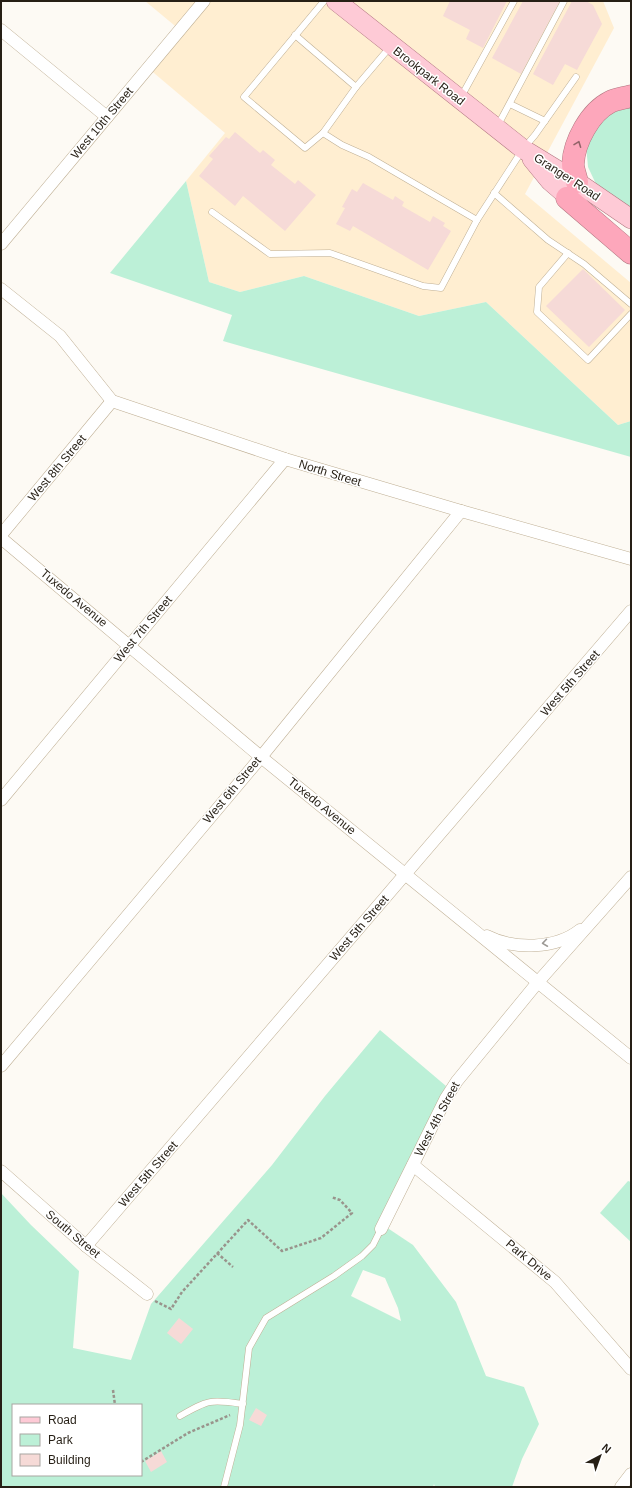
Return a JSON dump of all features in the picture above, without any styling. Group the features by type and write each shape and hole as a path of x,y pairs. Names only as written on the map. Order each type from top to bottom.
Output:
{"highway":[{"path":"631,96 610,102 597,112 588,124 579,139 575,153 572,190 631,253"}],"main road":[{"name":"Brookpark Road","path":"336,1 523,149"},
{"name":"Granger Road","path":"523,149 550,181 572,190 631,220"},
{"name":"Granger Road","path":"572,190 631,243"}],"street":[{"name":"West 10th Street","path":"1,244 204,1"},
{"path":"1,30 107,117"},
{"path":"1,289 60,336 112,401"},
{"name":"North Street","path":"112,401 285,459 461,512 631,559"},
{"name":"West 8th Street","path":"1,536 112,401"},
{"name":"West 7th Street","path":"1,800 285,459"},
{"name":"West 6th Street","path":"1,1066 260,756 461,512"},
{"name":"Tuxedo Avenue","path":"1,536 260,756 406,873 631,1058"},
{"name":"West 5th Street","path":"86,1246 631,611"},
{"path":"538,982 631,877"},
{"path":"474,929 512,945 532,945 556,942 575,934 592,921"},
{"name":"West 4th Street","path":"381,1229 446,1098 457,1080 538,982"},
{"name":"Park Drive","path":"413,1165 555,1282 631,1369"},
{"name":"South Street","path":"1,1171 86,1246 149,1296"},
{"path":"621,1487 631,1474"}],"lane":[{"path":"324,1 244,97 305,148 323,133 356,87 391,46"},
{"path":"460,100 514,1"},
{"path":"496,128 564,1"},
{"path":"295,35 356,87"},
{"path":"212,212 270,254 330,253 423,286 441,288 477,220 494,193 523,149 576,77"},
{"path":"510,104 545,121"},
{"path":"323,133 342,145 369,157 477,220"},
{"path":"494,193 548,240 584,264 631,304"},
{"path":"568,254 540,287 537,312 588,360 631,314"},
{"path":"224,1487 240,1425 249,1348 266,1318 334,1276 362,1256 373,1245 381,1229"},
{"path":"180,1416 204,1402 214,1400 243,1404"}],"path":[{"path":"149,1296 171,1309 182,1292 248,1220 282,1252 321,1238 352,1213 340,1200 331,1197"},
{"path":"217,1253 233,1267"},
{"path":"114,1390 115,1404"},
{"path":"142,1461 188,1433 230,1415"}],"shaded area":[{"path":"145,1 603,1 614,28 525,194 631,283 631,421 618,425 486,302 419,316 304,276 240,292 209,282 186,181 225,133 148,68 180,30"}],"green space":[{"path":"631,105 631,209 596,184 588,167 586,145 602,119 615,110"},
{"path":"186,181 209,282 240,292 304,276 419,316 486,302 618,425 631,421 631,457 223,341 232,315 110,273"},
{"path":"380,1030 446,1086 383,1225 413,1245 456,1302 486,1376 524,1387 539,1424 522,1459 512,1487 435,1487 434,1484 433,1487 1,1487 1,1193 31,1225 79,1271 73,1348 131,1360 151,1304 272,1165 325,1096","holes":["363,1270 385,1278 398,1308 401,1321 351,1296"]},
{"path":"628,1181 631,1182 631,1242 600,1213"}],"building":[{"path":"450,1 507,1 483,48 466,39 470,30 443,16"},
{"path":"523,1 560,1 521,74 492,58"},
{"path":"572,1 586,1 593,5 602,24 577,70 565,64 553,85 533,74"},
{"path":"235,132 260,153 263,150 275,160 271,165 295,184 298,180 316,195 285,231 243,196 235,206 199,176 213,159 209,156 226,137 229,139"},
{"path":"363,183 393,200 395,196 404,202 402,206 430,222 433,216 445,223 443,226 451,231 428,270 353,226 350,231 336,224 345,208 342,207 352,189 357,192"},
{"path":"583,269 625,310 589,347 546,306"},
{"path":"179,1318 193,1329 181,1344 167,1333"},
{"path":"256,1408 267,1415 261,1426 249,1420"},
{"path":"161,1451 167,1462 151,1472 145,1461"}]}
